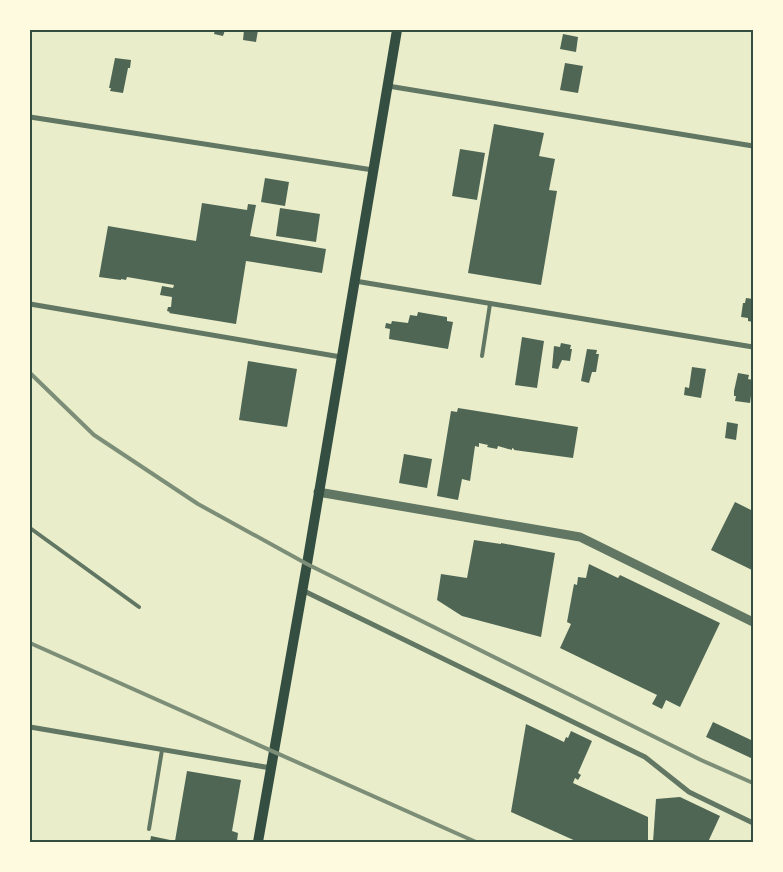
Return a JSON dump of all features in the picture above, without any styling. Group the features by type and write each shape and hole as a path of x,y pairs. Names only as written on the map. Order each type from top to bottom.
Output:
{"main road":[{"path":"258,842 397,30"}],"street":[{"path":"388,86 753,146"},
{"path":"30,117 373,170"},
{"path":"354,281 753,347"},
{"path":"30,304 341,357"},
{"path":"318,492 580,537 753,622"},
{"path":"301,590 645,757 689,792 753,824"},
{"path":"30,727 271,768"}],"lane":[{"path":"482,356 490,304"},
{"path":"30,528 139,608"},
{"path":"149,829 162,750"}],"building":[{"path":"215,30 225,30 223,36 214,34"},
{"path":"244,30 258,30 256,42 243,40"},
{"path":"563,34 578,37 576,52 560,49"},
{"path":"115,58 131,60 123,93 110,91 111,88 109,88"},
{"path":"565,63 583,66 578,93 560,90"},
{"path":"494,124 544,133 539,156 555,159 549,190 557,191 541,285 468,273"},
{"path":"460,149 485,153 477,200 452,196"},
{"path":"265,178 289,182 285,206 261,202"},
{"path":"202,203 247,210 248,204 256,205 250,236 326,249 322,273 246,261 236,324 169,313 167,311 168,307 171,307 172,297 160,295 162,286 173,288 174,285 127,277 126,280 121,280 99,277 108,226 196,241"},
{"path":"280,208 320,214 316,242 276,236"},
{"path":"746,298 753,299 753,322 748,321 748,318 741,317 743,303 745,303"},
{"path":"418,312 447,317 447,321 453,322 448,349 389,339 390,329 385,328 386,323 391,324 392,321 408,323 410,315 417,316"},
{"path":"522,337 544,341 537,388 515,385"},
{"path":"561,343 571,345 570,361 562,360 558,369 552,368 554,346 560,347"},
{"path":"587,349 597,350 596,354 599,354 596,372 592,372 589,383 581,381"},
{"path":"248,361 297,369 287,427 239,420"},
{"path":"692,367 706,369 701,398 684,395 685,387 689,388"},
{"path":"738,373 749,375 748,379 753,380 750,403 735,401 734,391"},
{"path":"458,408 578,427 573,458 514,450 512,448 512,450 498,446 497,449 479,443 479,447 475,446 470,481 462,479 458,500 437,496 451,411 457,412"},
{"path":"727,422 738,424 736,440 725,438"},
{"path":"404,454 432,459 427,488 399,483"},
{"path":"735,502 753,511 752,570 711,550"},
{"path":"474,540 555,553 541,637 462,616 437,600 441,574 467,578"},
{"path":"589,564 618,578 620,575 720,623 680,707 666,700 662,709 652,704 657,695 560,648 571,624 567,622 574,584 577,585 578,577 586,578"},
{"path":"713,722 751,740 753,735 753,759 706,737"},
{"path":"526,724 564,742 571,731 592,741 578,773 581,775 578,780 575,778 573,783 648,817 648,842 578,842 511,812"},
{"path":"187,771 241,780 232,831 238,833 237,841 150,842 151,836 175,841"},
{"path":"680,797 720,816 708,842 653,842 656,799"}],"railway":[{"path":"30,373 94,435 198,504 307,564 701,760 753,783"},
{"path":"30,643 476,842"}]}
